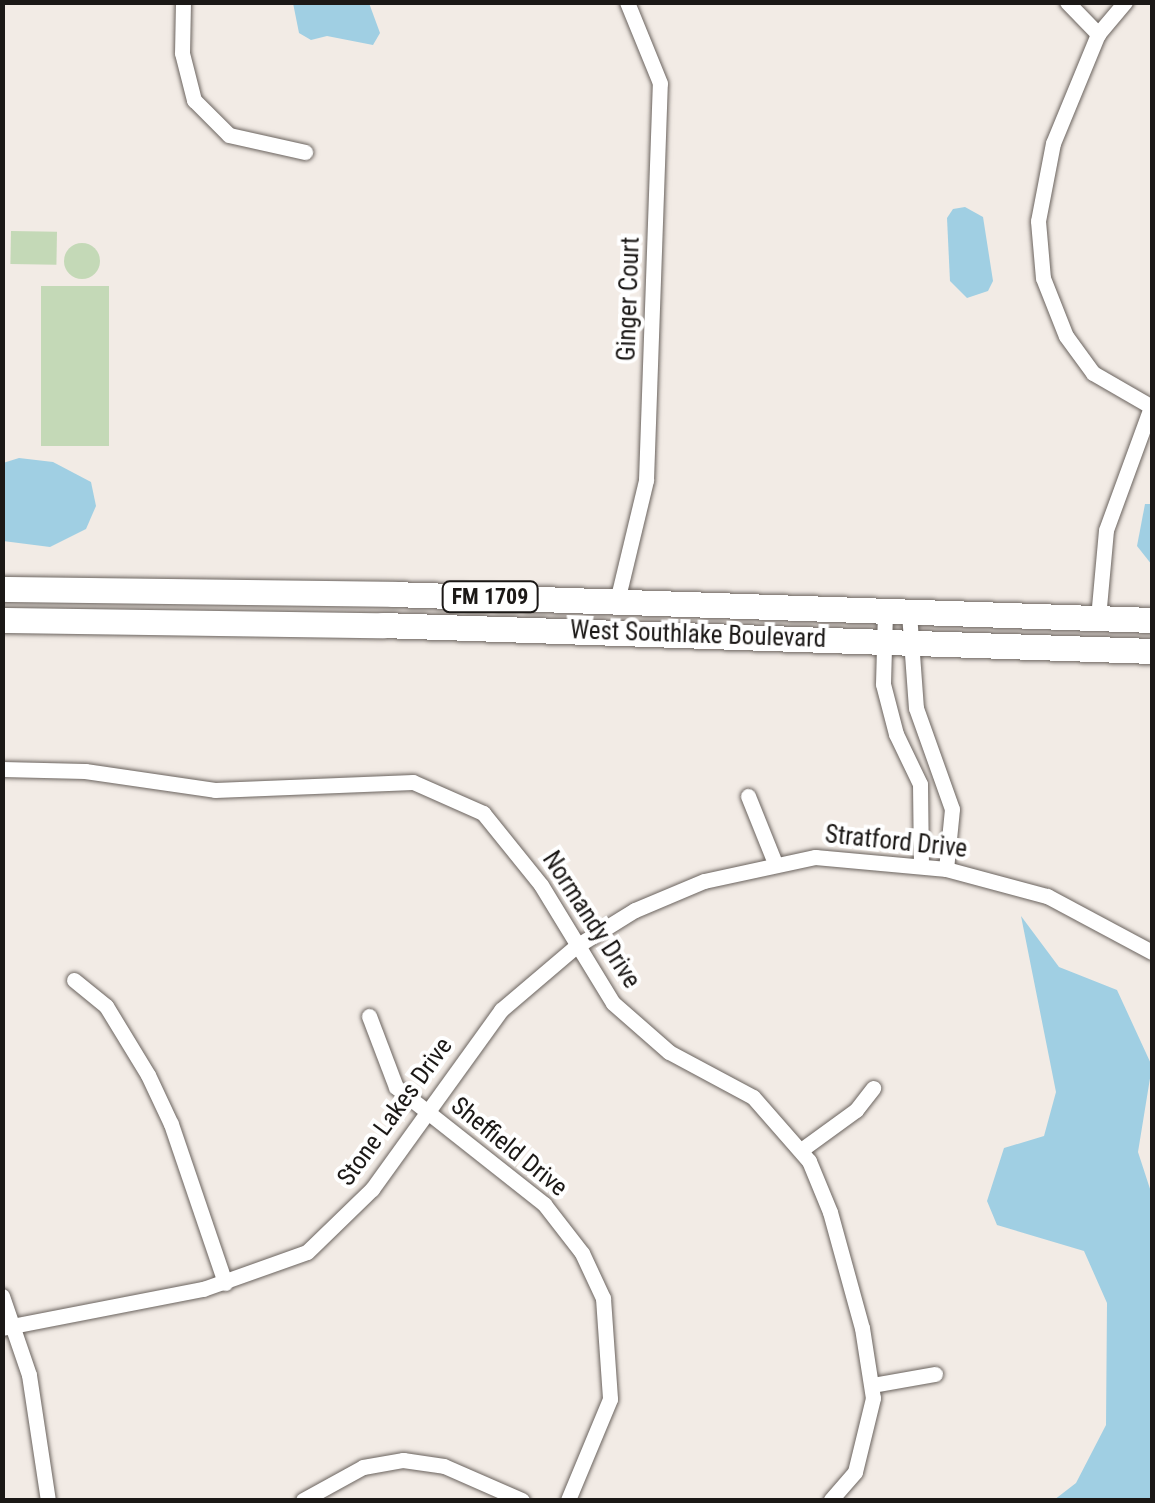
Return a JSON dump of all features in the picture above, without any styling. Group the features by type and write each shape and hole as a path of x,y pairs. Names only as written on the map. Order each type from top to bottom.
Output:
{"main road":[{"name":"West Southlake Boulevard","path":"2,590 617,601 1152,620"},
{"name":"West Southlake Boulevard","path":"2,620 1152,651"}],"street":[{"path":"182,2 182,53 194,100 229,134 305,152"},
{"name":"Ginger Court","path":"617,601 646,480 660,83 626,2"},
{"path":"1067,2 1098,34"},
{"path":"1098,618 1106,530 1152,407 1094,373 1066,336 1043,278 1038,222 1053,143 1098,34 1125,2"},
{"path":"897,612 888,709 920,784 922,866"},
{"path":"897,612 895,642 952,809 946,870"},
{"name":"Normandy Drive","path":"2,769 85,771 215,790 414,782 458,798 502,831 575,946 643,1034 753,1097 801,1150 830,1212 872,1385 868,1437 856,1472 831,1500"},
{"path":"748,796 775,862"},
{"name":"Stratford Drive","path":"575,946 668,894 775,862 815,857 946,870 1047,896 1152,952"},
{"name":"Stone Lakes Drive","path":"8,1326 225,1284 308,1252 354,1212 501,1010 575,946"},
{"path":"74,980 106,1006 148,1075 172,1124 225,1284"},
{"name":"Sheffield Drive","path":"369,1016 388,1075 426,1111 544,1204 582,1253 603,1298 610,1399 568,1500"},
{"path":"801,1150 856,1110 873,1088"},
{"path":"2,1296 8,1326 29,1375 48,1500"},
{"path":"872,1385 935,1374"},
{"path":"303,1500 363,1467 403,1460 444,1466 522,1500"}],"green space":[{"path":"11,231 57,232 56,265 10,264"},
{"path":"82,243 95,248 100,261 95,274 82,279 69,274 64,261 69,248"},
{"path":"41,286 109,286 109,446 41,446"}],"water":[{"path":"293,3 369,3 380,33 373,45 327,36 311,40 299,33"},
{"path":"965,207 983,217 993,281 988,291 967,298 950,281 947,218 953,209"},
{"path":"19,458 53,462 91,482 96,506 86,529 50,547 3,541 3,463"},
{"path":"1145,504 1152,504 1152,565 1137,546"},
{"path":"1021,916 1059,967 1117,990 1152,1066 1138,1152 1152,1195 1152,1500 1054,1500 1076,1483 1106,1425 1107,1303 1084,1251 997,1225 987,1201 1004,1148 1044,1136 1056,1092"}]}
